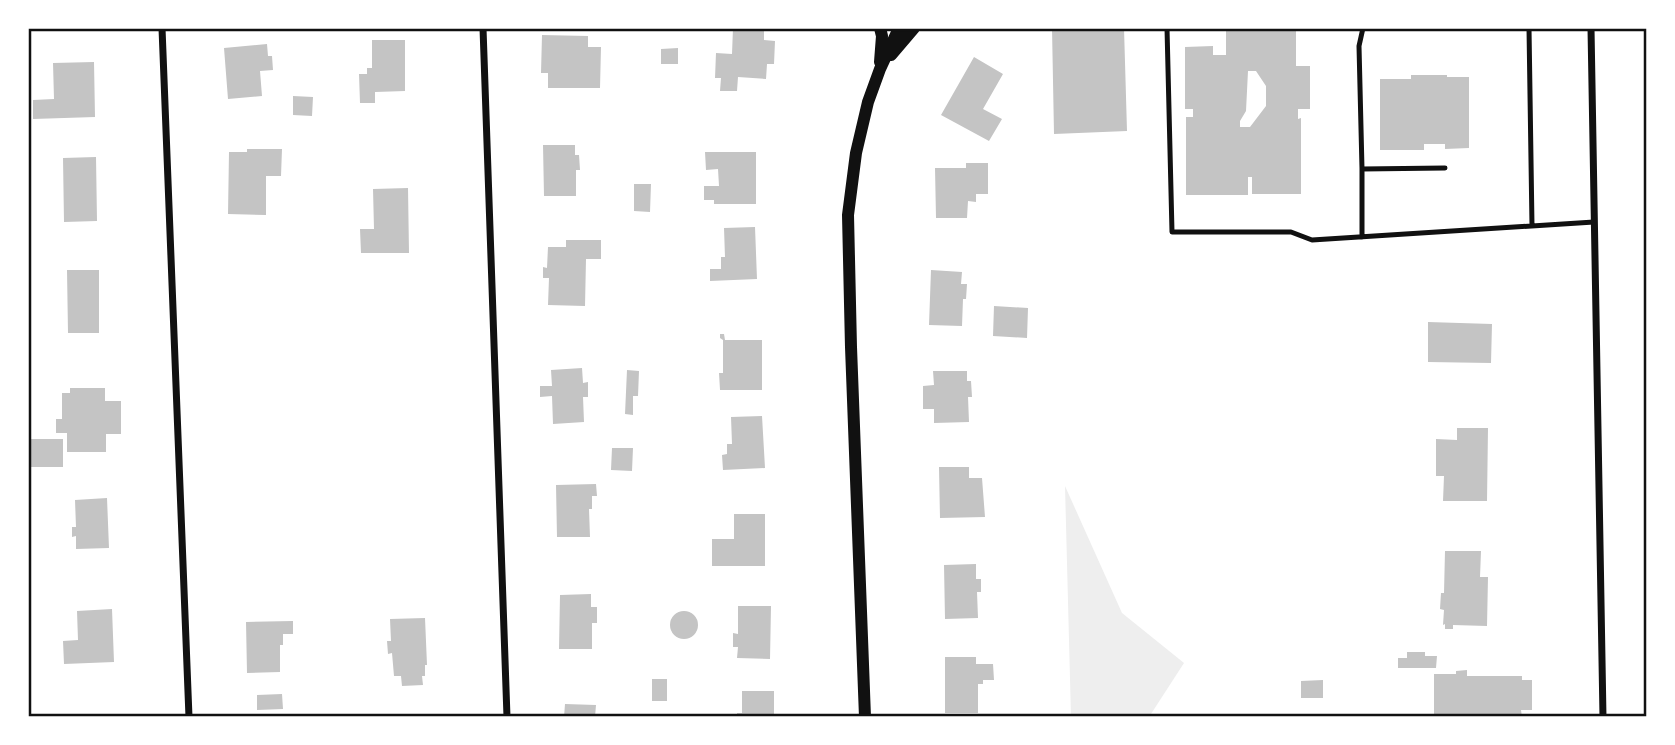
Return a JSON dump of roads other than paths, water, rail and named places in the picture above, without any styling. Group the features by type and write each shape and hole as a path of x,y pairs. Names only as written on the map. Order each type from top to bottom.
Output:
{"street":[{"path":"162,28 189,717"},
{"path":"483,28 507,717"},
{"path":"880,28 880,69"},
{"path":"865,717 848,215 856,153 868,102 899,28"},
{"path":"880,69 914,28"},
{"path":"1591,28 1603,717"}],"lane":[{"path":"1167,28 1172,232 1291,232 1312,240 1594,222"},
{"path":"1362,237 1359,46 1363,28"},
{"path":"1529,28 1532,226"},
{"path":"1362,169 1445,168"}]}
